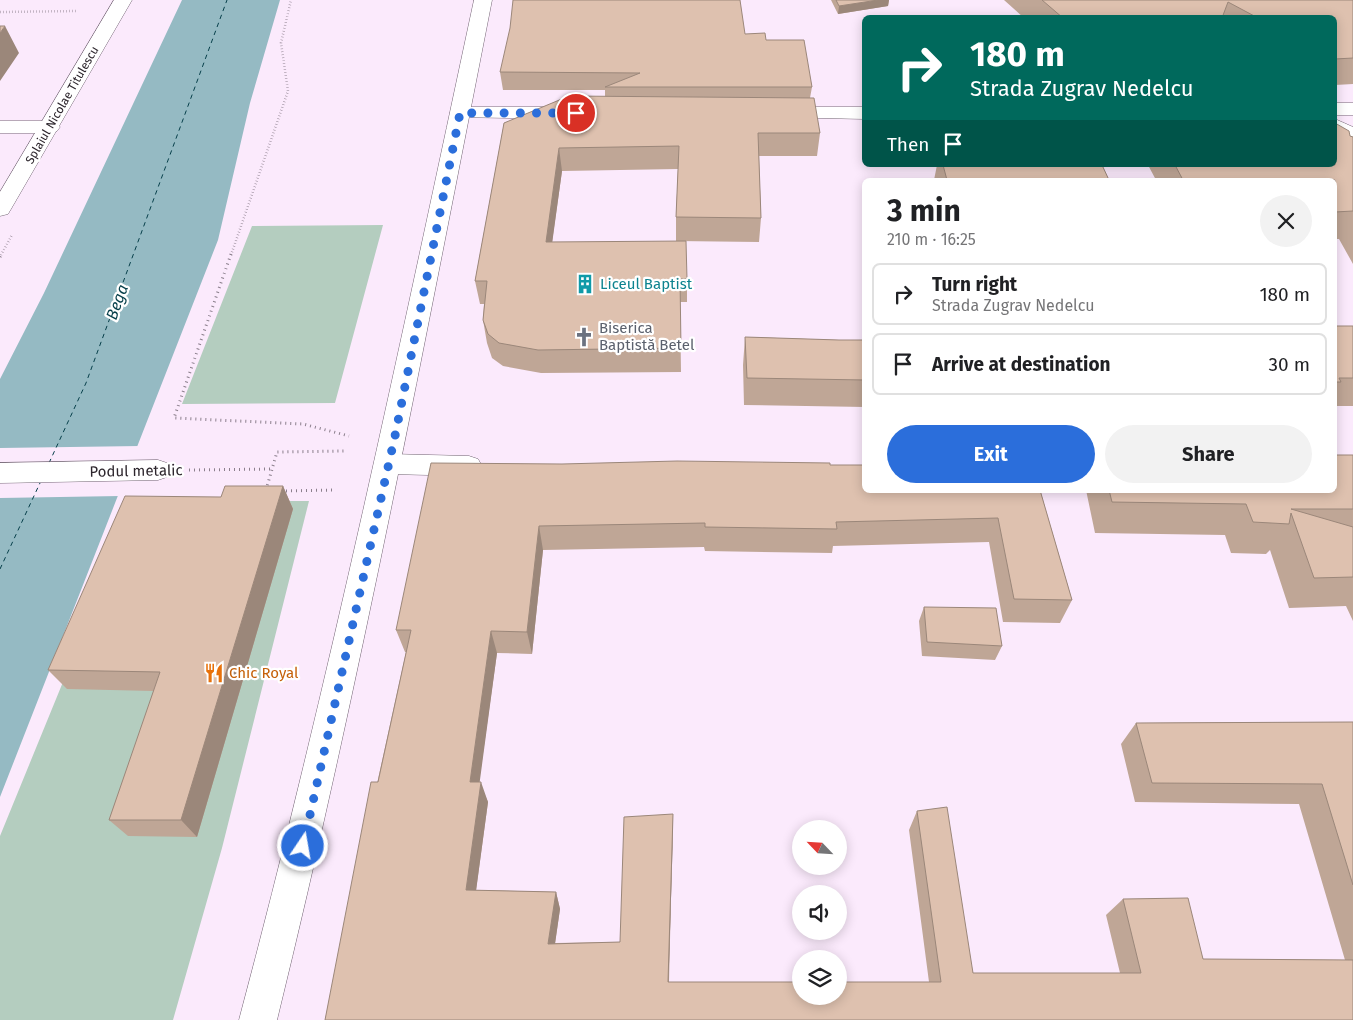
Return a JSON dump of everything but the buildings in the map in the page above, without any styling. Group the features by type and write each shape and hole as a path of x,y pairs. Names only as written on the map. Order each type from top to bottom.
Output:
{"street":[{"name":"Splaiul Nicolae Titulescu","path":"0,209 50,127 123,0"},
{"path":"258,1020 299,866 388,464 483,0"},
{"path":"1337,109 1353,109"},
{"path":"460,113 588,113"},
{"path":"756,113 862,113"},
{"path":"1337,126 1353,135"},
{"path":"0,127 50,127"},
{"path":"388,464 498,466"},
{"name":"Podul metalic","path":"0,473 158,470"}],"path":[{"path":"291,0 281,43 288,91 244,223 174,418 303,424 327,432 349,436"},
{"path":"0,12 77,11"},
{"path":"336,490 266,491 277,452 345,451"},
{"name":"Podul metalic","path":"158,470 272,469"}],"green space":[{"path":"383,225 335,403 182,404 252,226"},
{"path":"137,501 309,501 222,848 173,1020 0,1020 0,836"}],"water":[{"name":"Bega","path":"182,0 280,0 250,103 218,240 0,797 0,379 44,293"}],"pier":[{"path":"140,446 120,496 0,498 0,448"}],"ferry route":[{"path":"49,463 86,383 227,0"},
{"path":"0,569 40,483"}],"place":[{"name":"Liceul Baptist","path":"585,284"},
{"name":"Biserica Baptistă Betel","path":"584,337"},
{"name":"Chic Royal","path":"214,673"}],"route":[{"path":"303,846 395,436 460,113 576,113"}]}
